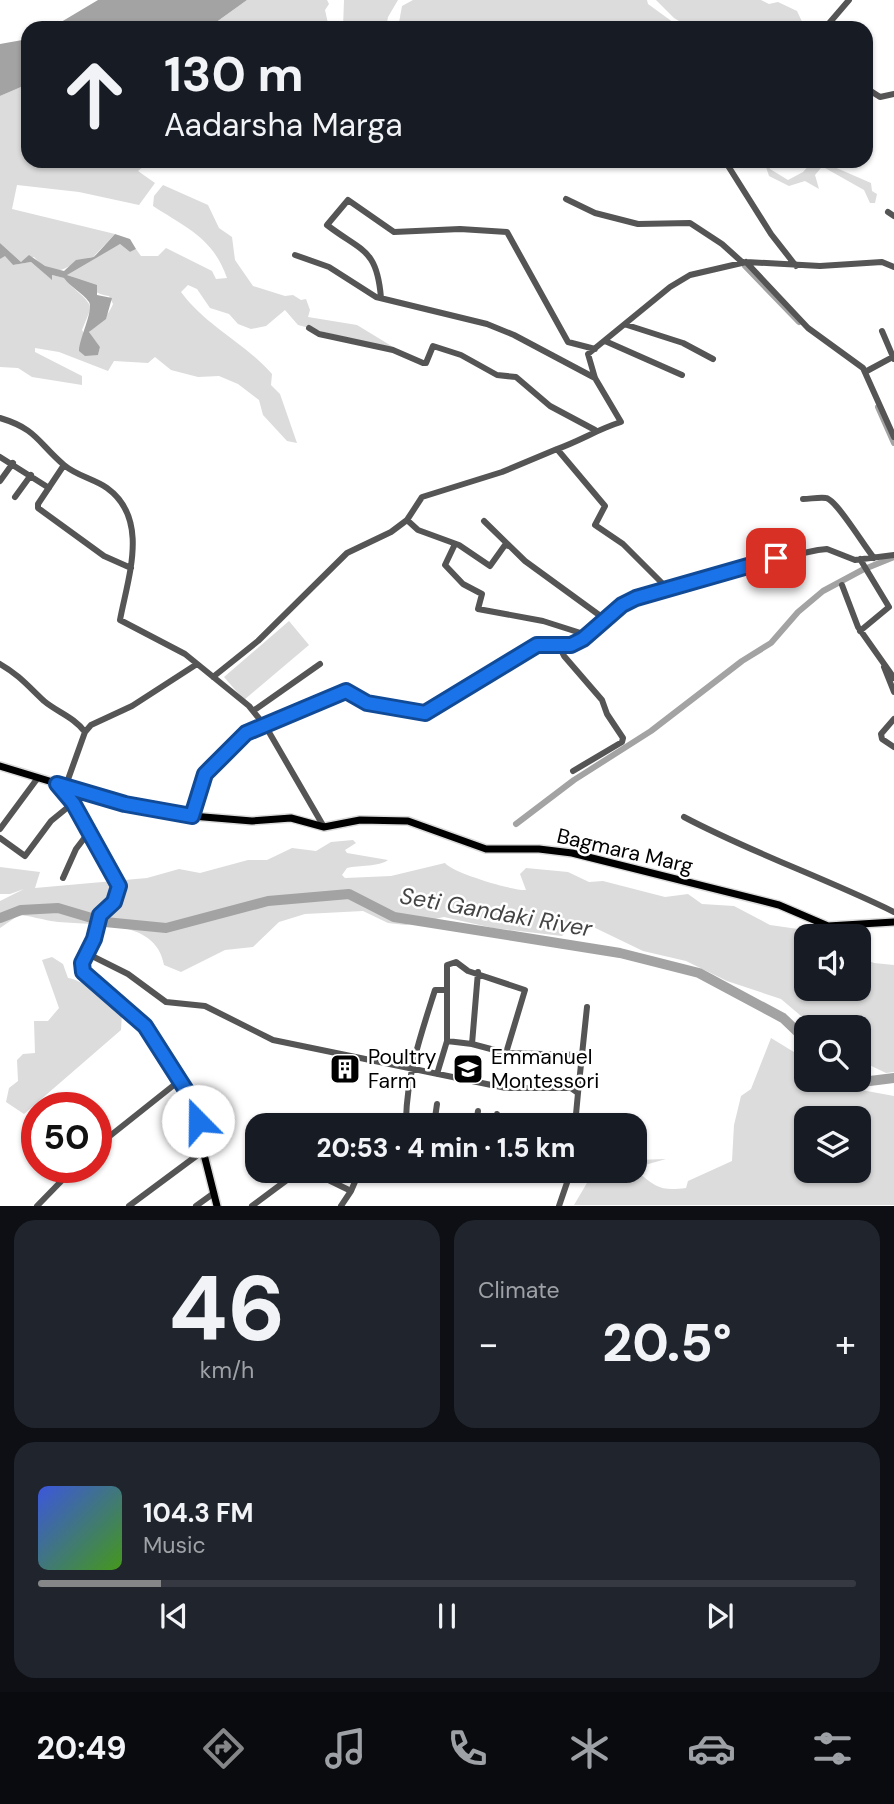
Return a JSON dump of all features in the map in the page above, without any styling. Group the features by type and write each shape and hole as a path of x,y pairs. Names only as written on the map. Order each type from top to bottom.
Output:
{"main road":[{"name":"Bagmara Marg","path":"0,766 125,804 192,816 251,821 290,818 324,827 360,820 408,821 486,849 539,849 572,853 779,905 828,926 894,922"},
{"path":"62,785 119,886 114,902 100,915 88,954 82,963 83,972 145,1026 179,1081 194,1108 217,1206"}],"street":[{"path":"831,21 848,1"},
{"path":"873,92 880,97 894,94"},
{"path":"729,168 771,234 796,266"},
{"path":"566,199 595,213 638,224 690,223 722,244 744,262 783,306 865,372 894,437"},
{"path":"381,298 379,277 364,247 327,225 348,200 394,232 460,229 507,232 568,342 594,349"},
{"path":"295,255 329,267 381,298 487,324 544,349 587,376 595,378"},
{"path":"213,677 258,641 346,553 391,532 407,520 422,497 502,472 583,439 595,430 621,422 595,378 588,354 627,325 670,287 690,275 744,262 796,266 882,262 894,267"},
{"path":"627,325 690,346 713,359"},
{"path":"309,328 319,334 393,350 423,363 426,363 433,346 449,349 498,375 516,377 551,406 595,430"},
{"path":"865,372 893,358 882,331"},
{"path":"605,341 682,375"},
{"path":"0,418 36,434 64,466 106,487 122,501 132,524 131,568 120,620 167,642 253,711 266,727 324,827"},
{"path":"557,449 605,506 595,525 623,544 668,589"},
{"path":"0,457 49,488"},
{"path":"0,481 13,463"},
{"path":"64,466 38,503 38,509 104,556 131,568"},
{"path":"15,497 31,475"},
{"path":"803,499 828,498 838,505 855,536 874,558"},
{"path":"407,520 418,530 455,544 490,566 505,545 509,546"},
{"path":"484,521 542,575 606,620"},
{"path":"455,544 445,565 463,584 482,594 478,609 542,621 587,635"},
{"path":"192,816 205,774 246,733 266,727 346,691 367,703 425,713 537,645 571,645 636,598 741,566 818,550 860,559 894,555"},
{"path":"860,559 890,607 860,631"},
{"path":"842,585 860,631 894,678"},
{"path":"559,646 564,656 603,700 607,714 623,738 622,742 599,759 573,771"},
{"path":"0,664 22,678 46,702 74,720 85,732"},
{"path":"62,785 85,732 197,664"},
{"path":"253,711 320,664"},
{"path":"884,665 894,692"},
{"path":"894,719 881,734 882,739 894,747"},
{"path":"0,829 37,779"},
{"path":"0,838 25,856 51,821 73,803"},
{"path":"684,817 797,871 857,893 894,912"},
{"path":"63,878 76,849 89,832"},
{"path":"88,954 128,974 166,1002 205,1006 273,1040 506,1088 571,1088 578,1093"},
{"path":"437,1074 447,1041 447,965 456,962 468,971 478,972 525,990 506,1053"},
{"path":"472,1044 478,972"},
{"path":"407,1113 410,1069 435,990 447,990"},
{"path":"576,1113 587,1007"},
{"path":"447,1041 506,1053 580,1055"},
{"path":"112,1134 179,1081"},
{"path":"436,1113 437,1104"},
{"path":"129,1206 203,1151"},
{"path":"37,1206 59,1183"},
{"path":"253,1206 283,1183"},
{"path":"335,1183 351,1191"},
{"path":"341,1206 354,1183"},
{"path":"559,1206 567,1183"},
{"path":"196,1206 214,1193"}],"shaded area":[{"path":"98,0 247,0 218,21 63,21"},
{"path":"247,0 327,0 329,4 325,10 327,21 218,21"},
{"path":"344,0 398,0 387,21 343,21"},
{"path":"413,0 647,0 648,4 671,21 399,21 402,6"},
{"path":"656,0 761,0 769,4 778,2 797,11 802,21 679,21"},
{"path":"21,40 21,87 0,96 0,44"},
{"path":"21,87 21,168 142,168 138,171 155,183 139,205 79,192 17,185 12,209 115,234 94,256 120,244 130,252 136,249 141,256 158,256 166,248 212,271 216,279 227,278 206,243 153,206 154,196 163,185 208,205 219,228 232,237 235,260 253,286 285,296 293,295 301,300 306,299 310,310 308,317 357,325 403,353 298,325 285,310 266,326 251,329 238,324 229,314 210,308 197,289 188,285 181,292 191,304 272,374 271,385 280,394 297,443 287,441 263,415 259,400 238,384 219,376 198,377 171,370 155,357 148,363 114,361 108,371 59,352 35,348 35,352 82,376 82,385 32,377 18,368 0,367 0,259 5,255 13,265 31,262 51,279 52,275 65,278 86,300 91,308 82,330 98,355 100,347 89,333 113,304 109,296 66,275 93,257 57,271 51,270 34,257 21,262 0,243 0,96"},
{"path":"766,168 788,180 807,168 821,168 815,175 819,189 805,181 789,186 769,176"},
{"path":"825,168 837,168 871,183 872,191 877,194 875,203 870,203 864,190"},
{"path":"115,234 130,239 136,249 130,252 120,244 67,275 97,285 97,295 112,298 106,319 89,332 100,347 98,355 85,356 79,351 90,311 89,302 64,278 52,275 52,280 31,262 13,265 5,256 0,259 0,243 21,262 29,255 45,266 64,271 76,260 94,257"},
{"path":"289,621 309,645 244,700 224,677"},
{"path":"353,840 356,843 345,850 347,853 388,860 374,865 347,868 342,875 345,878 391,876 445,863 459,872 484,881 526,890 520,874 526,868 568,872 589,882 603,881 665,897 688,894 702,904 734,906 770,925 794,928 794,1001 871,1001 871,962 894,965 894,1072 886,1073 871,1066 871,1015 800,1015 781,999 727,981 686,961 643,951 585,923 575,923 562,936 493,928 444,917 406,925 388,923 363,911 305,914 279,922 253,947 225,950 181,972 164,965 158,949 148,938 118,927 51,921 19,915 0,928 0,901 24,889 0,894 0,867 40,872 35,888 147,878 179,869 200,873 248,860 267,860 292,848 316,851 331,842"},
{"path":"52,957 63,964 68,978 89,987 117,1008 122,1013 121,1030 49,1092 21,1092 21,1112 6,1102 9,1088 18,1081 17,1060 23,1054 35,1053 34,1021 48,1021 59,1008 42,960"},
{"path":"771,1038 794,1052 794,1092 871,1092 894,1096 894,1205 574,1205 587,1183 647,1183 647,1179 665,1189 686,1188 688,1181 732,1161 734,1125 741,1096 751,1089"},
{"path":"666,1159 647,1164 647,1160"}],"waterway":[{"path":"745,266 799,322"},
{"path":"878,407 894,443"},
{"path":"867,568 894,557"},
{"path":"516,824 574,780 651,731 742,661 771,643 798,612 823,591 864,569"},
{"name":"Seti Gandaki River","path":"0,918 21,910 58,908 105,922 166,928 268,901 349,894 394,917 620,953 699,973 783,1018 794,1029"},
{"name":"Seti Gandaki River","path":"871,1081 894,1078"}],"place":[{"name":"Poultry Farm","path":"345,1069"},
{"name":"Emmanuel Montessori","path":"468,1069"}],"route":[{"path":"198,1121 189,1095 145,1026 83,972 82,963 94,939 100,915 118,896 119,886 117,878 73,803 57,784 125,804 192,816 205,774 246,733 266,727 346,691 367,703 425,713 463,687 537,645 571,645 583,639 622,605 636,598 776,558"}]}
